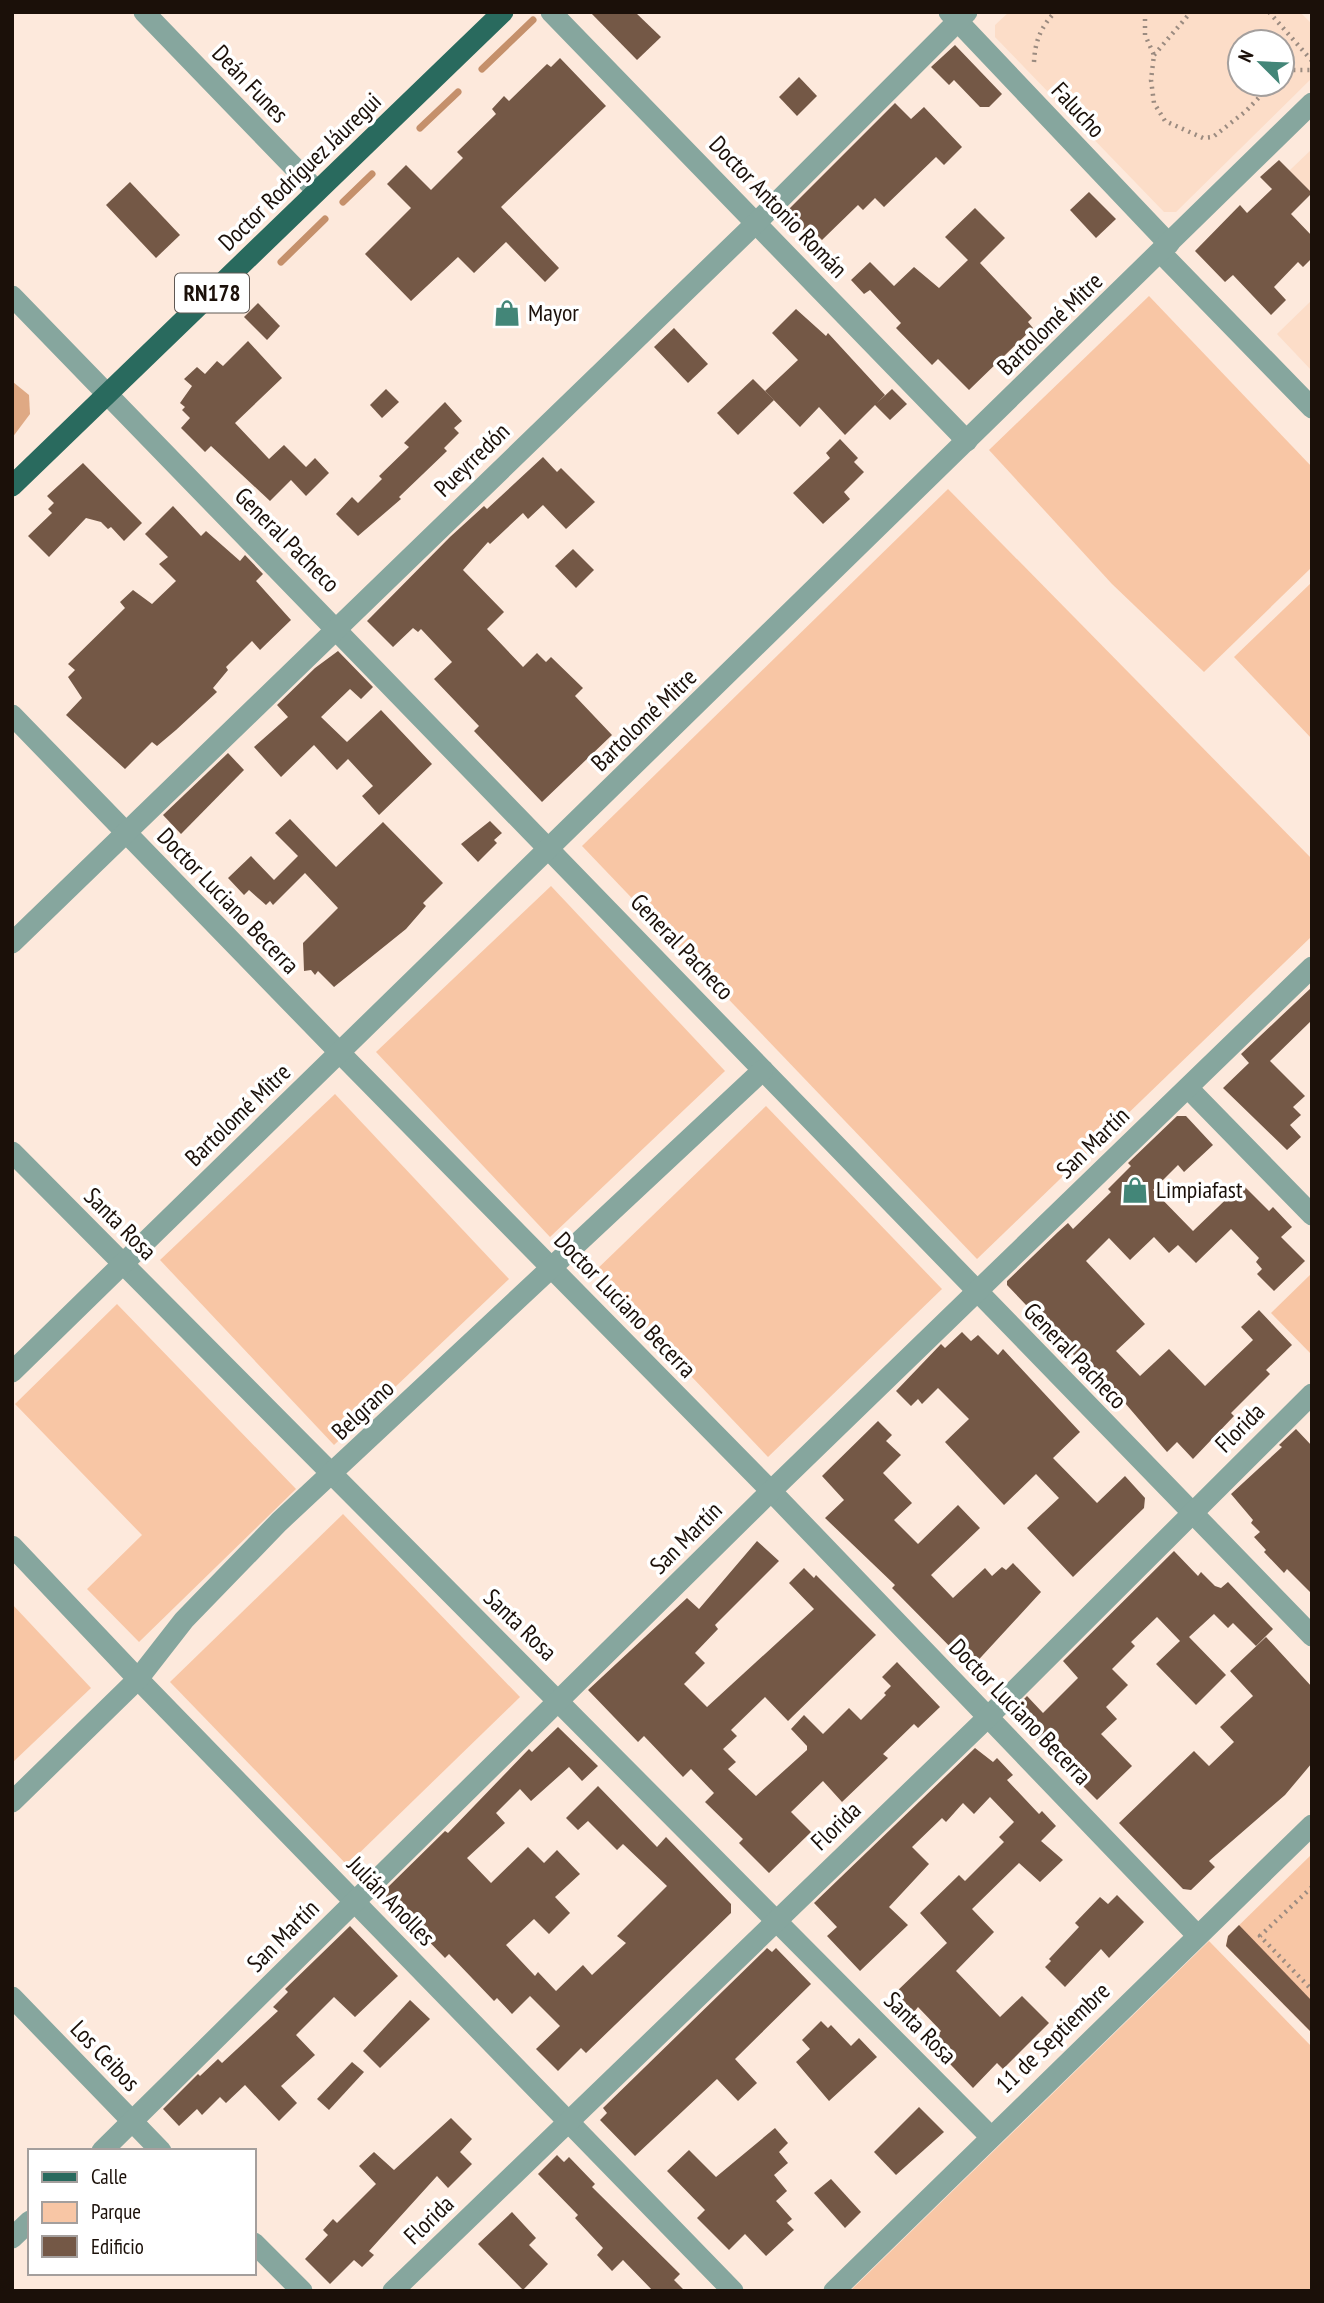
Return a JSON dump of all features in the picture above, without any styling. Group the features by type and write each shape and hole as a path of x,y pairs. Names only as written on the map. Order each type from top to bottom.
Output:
{"main road":[{"name":"Doctor Rodríguez Jáuregui","path":"12,486 503,12"}],"street":[{"name":"Deán Funes","path":"144,12 317,191"},
{"name":"Doctor Antonio Román","path":"551,12 967,441"},
{"name":"Pueyrredón","path":"12,943 757,222 958,15"},
{"name":"Falucho","path":"958,15 1165,249 1312,408"},
{"name":"Bartolomé Mitre","path":"12,1372 1312,103"},
{"name":"General Pacheco","path":"12,296 1312,1636"},
{"name":"Doctor Luciano Becerra","path":"12,715 771,1491 1197,1935"},
{"name":"San Martín","path":"104,2149 771,1491 1312,967"},
{"name":"Belgrano","path":"12,1802 138,1679 194,1611 279,1522 764,1070"},
{"path":"1188,1088 1312,1215"},
{"name":"Santa Rosa","path":"12,1153 990,2136"},
{"name":"Florida","path":"393,2291 988,1717 1312,1394"},
{"name":"Julián Anolles","path":"12,1546 733,2291"},
{"name":"11 de Septiembre","path":"834,2291 1312,1825"},
{"name":"Los Ceibos","path":"12,1997 159,2149"},
{"path":"12,2238 28,2223"},
{"path":"256,2245 302,2291"}],"path":[{"path":"1034,62 1034,46 1041,29 1055,12"},
{"path":"1145,12 1145,35 1154,55 1151,80 1154,103 1165,121 1203,138 1213,137 1259,98"},
{"path":"1154,55 1191,12"},
{"path":"1269,12 1312,61"},
{"path":"1312,1887 1260,1936 1312,1990"}],"shaded area":[{"path":"1009,12 1300,12 1312,24 1312,78 1296,94 1296,28 1226,28 1226,98 1292,98 1176,212 1164,212 995,37 995,25"},
{"path":"1312,149 1312,195 1289,171"},
{"path":"1312,300 1312,371 1277,334"},
{"path":"13,382 29,395 30,414 12,438"}],"green space":[{"path":"1149,296 1312,467 1312,567 1204,672 1112,584 989,450"},
{"path":"948,489 1312,859 1312,936 977,1259 582,846"},
{"path":"1312,582 1312,739 1234,657"},
{"path":"551,886 725,1071 550,1237 376,1052"},
{"path":"335,1094 509,1279 334,1445 160,1260"},
{"path":"766,1106 942,1289 768,1457 593,1273"},
{"path":"1312,1273 1312,1355 1271,1313"},
{"path":"117,1304 296,1489 139,1642 87,1589 142,1535 15,1404"},
{"path":"343,1514 520,1697 347,1865 170,1682"},
{"path":"12,1604 91,1688 12,1763"},
{"path":"1312,1854 1312,2033 1226,1946 1228,1936"},
{"path":"1209,1941 1312,2047 1312,2291 850,2291"}],"building":[{"path":"590,12 635,12 661,37 637,60"},
{"path":"955,45 1002,94 989,107 980,107 954,80 949,85 931,67"},
{"path":"560,58 606,106 501,207 559,268 545,282 506,242 474,273 458,257 411,301 365,254 411,208 387,184 406,165 431,190 463,158 457,152 496,114 492,109 504,96 509,101 547,64 551,67"},
{"path":"799,77 817,96 797,116 779,97"},
{"path":"895,103 911,119 924,107 962,147 944,165 936,157 884,207 875,198 863,210 858,205 822,240 811,229 806,233 789,216 790,208"},
{"path":"1279,160 1312,193 1291,214 1312,236 1312,258 1303,267 1298,262 1274,287 1286,300 1271,315 1233,275 1225,282 1195,251 1240,205 1247,213 1272,189 1260,177"},
{"path":"130,182 180,235 156,258 106,205"},
{"path":"1089,192 1116,219 1096,238 1070,210"},
{"path":"975,208 1005,238 980,263 1032,318 1028,322 1033,328 969,390 938,359 932,365 896,328 901,323 870,290 864,294 851,280 870,262 894,286 914,267 939,288 968,260 945,237"},
{"path":"258,303 280,326 267,340 244,317"},
{"path":"796,309 826,336 828,333 885,395 876,404 892,389 907,404 890,420 875,405 845,435 819,407 800,427 765,391 798,360 772,333"},
{"path":"674,328 708,364 688,383 654,347"},
{"path":"248,341 282,378 235,423 269,459 284,445 306,467 315,458 329,473 306,496 291,480 270,501 211,446 205,452 181,428 190,418 182,410 185,407 180,403 192,386 184,379 197,367 205,374 217,361 223,366"},
{"path":"753,379 774,400 738,435 717,413"},
{"path":"386,389 399,402 382,418 370,405"},
{"path":"445,402 462,421 454,428 459,433 444,448 447,451 399,497 401,499 358,536 336,514 352,497 358,503 382,479 379,476 409,447 404,443"},
{"path":"840,439 858,458 854,462 864,472 844,492 850,499 823,524 793,493 830,458 826,453"},
{"path":"543,457 557,472 561,468 595,502 566,529 543,505 528,519 523,513 490,544 488,542 463,570 504,612 487,629 523,667 537,653 546,662 551,657 583,688 575,696 612,735 542,802 474,731 479,726 434,679 452,662 421,629 418,632 413,628 393,647 367,621 450,537 484,506 487,509"},
{"path":"83,463 142,523 124,541 111,527 108,529 101,522 86,518 49,557 28,536 52,513 48,509 54,503 47,496"},
{"path":"173,506 201,536 206,531 240,561 245,555 263,574 256,581 291,620 260,650 252,641 226,667 228,670 213,688 217,692 157,746 152,742 125,769 66,715 82,698 68,677 75,670 68,664 125,608 120,602 133,590 152,604 176,581 159,564 168,557 145,534"},
{"path":"573,549 594,570 576,588 555,566"},
{"path":"338,651 373,687 361,699 350,689 321,717 347,742 381,710 432,764 379,815 362,796 373,786 348,759 337,770 314,745 281,777 254,747 288,717 277,705 315,668"},
{"path":"228,753 244,770 181,834 163,815"},
{"path":"290,819 336,867 383,822 443,883 423,903 426,906 406,929 334,987 318,971 315,975 311,970 304,971 303,943 338,908 305,873 273,905 270,901 266,905 249,890 244,895 228,878 251,856 274,880 298,856 275,833"},
{"path":"490,821 502,833 494,840 497,843 478,862 461,844"},
{"path":"1312,987 1312,1020 1270,1061 1305,1096 1293,1107 1301,1115 1290,1125 1301,1137 1287,1150 1223,1088 1249,1063 1241,1054"},
{"path":"1177,1116 1186,1116 1213,1145 1184,1172 1178,1165 1153,1190 1193,1231 1242,1184 1269,1211 1273,1207 1292,1227 1281,1237 1305,1261 1274,1291 1257,1274 1262,1269 1256,1262 1259,1258 1231,1229 1196,1263 1178,1245 1169,1253 1154,1237 1130,1260 1109,1238 1086,1261 1145,1324 1116,1351 1140,1376 1169,1349 1205,1386 1253,1340 1241,1327 1259,1310 1292,1345 1266,1370 1270,1374 1231,1413 1234,1416 1193,1459 1177,1442 1167,1452 1113,1389 1110,1392 1070,1351 1073,1348 1049,1323 1046,1326 1007,1285 1007,1281 1068,1223 1073,1229 1111,1192 1108,1189 1131,1166 1128,1163"},
{"path":"962,1332 971,1341 978,1335 998,1355 1003,1349 1080,1432 1053,1458 1097,1503 1125,1476 1145,1498 1144,1508 1073,1577 1027,1528 1059,1498 1036,1474 1004,1505 945,1442 969,1419 938,1388 922,1404 918,1399 911,1406 896,1391 941,1344 945,1348"},
{"path":"878,1421 892,1435 886,1441 901,1455 883,1473 912,1503 894,1520 918,1544 958,1505 980,1528 931,1575 953,1598 985,1568 992,1576 1002,1567 1006,1570 1013,1563 1041,1592 971,1668 892,1588 895,1585 825,1518 844,1500 822,1476"},
{"path":"1296,1429 1312,1446 1312,1594 1287,1569 1284,1573 1264,1552 1266,1550 1254,1537 1260,1532 1231,1494 1282,1447 1279,1445"},
{"path":"757,1541 779,1561 715,1625 718,1629 695,1653 705,1663 684,1684 707,1707 814,1609 789,1583 804,1568 814,1578 816,1575 876,1635 788,1721 765,1697 731,1730 737,1736 723,1749 736,1762 728,1769 756,1796 807,1750 807,1746 791,1729 804,1715 823,1734 849,1708 861,1720 886,1695 884,1693 891,1686 882,1677 897,1662 940,1707 918,1728 914,1724 883,1754 888,1758 842,1802 823,1781 791,1812 811,1832 769,1873 739,1843 743,1839 705,1802 714,1793 691,1769 683,1777 644,1736 638,1742 588,1690 687,1598 699,1609"},
{"path":"1174,1551 1198,1576 1201,1572 1215,1586 1221,1588 1228,1582 1273,1629 1256,1646 1233,1623 1228,1628 1214,1614 1189,1637 1226,1675 1196,1705 1156,1664 1180,1641 1157,1617 1131,1642 1135,1646 1112,1669 1128,1685 1106,1707 1117,1719 1101,1734 1132,1766 1097,1800 1081,1784 1090,1774 1052,1735 1050,1737 1045,1732 1038,1739 1011,1712 1027,1696 1043,1713 1078,1678 1063,1661"},
{"path":"1266,1637 1312,1687 1312,1763 1285,1795 1209,1861 1215,1867 1191,1890 1183,1889 1119,1823 1194,1751 1209,1766 1234,1742 1220,1727 1253,1696 1230,1671"},
{"path":"558,1727 598,1766 582,1781 569,1767 531,1801 520,1789 496,1813 505,1823 467,1858 491,1883 528,1847 544,1863 557,1850 580,1874 555,1897 570,1913 549,1934 534,1919 506,1945 535,1976 538,1972 556,1991 583,1965 592,1975 626,1943 617,1936 667,1886 623,1844 617,1850 588,1821 578,1830 566,1818 598,1786 657,1847 666,1837 731,1904 731,1913 586,2053 581,2048 558,2071 536,2049 560,2026 530,1996 512,2014 497,1998 494,2001 449,1954 445,1958 386,1897 386,1889 445,1831 448,1833 529,1749 532,1752"},
{"path":"975,1748 993,1762 997,1758 1013,1775 1007,1780 1039,1814 1042,1811 1056,1826 1041,1841 1063,1860 1040,1882 1019,1863 972,1909 994,1932 956,1971 1000,2017 1022,1996 1049,2023 1003,2069 997,2063 973,2088 930,2043 941,2031 918,2007 914,2012 895,1993 947,1943 920,1913 959,1875 965,1881 1004,1842 999,1837 1014,1822 990,1797 974,1814 963,1803 946,1822 942,1818 912,1847 929,1864 889,1907 908,1925 860,1971 827,1936 837,1927 814,1903"},
{"path":"1117,1895 1144,1922 1109,1958 1101,1949 1065,1987 1045,1967 1051,1961 1049,1959 1079,1927 1075,1923 1100,1897 1108,1904"},
{"path":"1239,1925 1312,2001 1312,2033 1226,1946 1228,1936"},
{"path":"350,1926 398,1976 355,2017 334,1997 296,2035 315,2055 281,2086 297,2103 279,2121 245,2085 226,2103 220,2097 202,2115 197,2109 179,2126 163,2109 198,2074 200,2076 218,2059 222,2063 278,2011 273,2007 288,1992 285,1989"},
{"path":"767,1948 772,1952 776,1948 811,1984 735,2059 757,2083 738,2101 717,2079 635,2156 600,2120 607,2113 603,2108"},
{"path":"410,2000 430,2019 380,2068 363,2051"},
{"path":"821,2021 828,2028 831,2025 851,2046 859,2038 877,2057 829,2101 796,2062 810,2049 802,2040"},
{"path":"352,2062 364,2072 329,2110 317,2099"},
{"path":"919,2107 944,2132 896,2175 874,2152"},
{"path":"451,2118 472,2139 460,2152 472,2164 448,2188 437,2176 369,2251 374,2255 362,2267 354,2260 330,2284 305,2259 328,2235 323,2230 333,2219 337,2223 376,2184 359,2166 374,2152 394,2170"},
{"path":"775,2128 788,2143 779,2152 788,2163 774,2175 787,2191 776,2201 792,2219 787,2223 794,2230 766,2256 745,2234 729,2250 697,2218 705,2210 667,2171 689,2150 716,2177"},
{"path":"557,2155 564,2162 569,2157 595,2184 592,2187 680,2274 674,2280 685,2291 653,2291 623,2260 612,2271 597,2255 603,2248 575,2218 578,2215 538,2174"},
{"path":"831,2179 861,2212 845,2228 814,2193"},
{"path":"512,2212 536,2238 529,2245 548,2264 523,2290 478,2244"}],"waterway":[{"path":"482,69 533,20"},
{"path":"420,128 458,92"},
{"path":"343,202 372,174"},
{"path":"281,262 325,219"}],"place":[{"name":"Mayor","path":"507,313"},
{"name":"Limpiafast","path":"1135,1190"}]}
